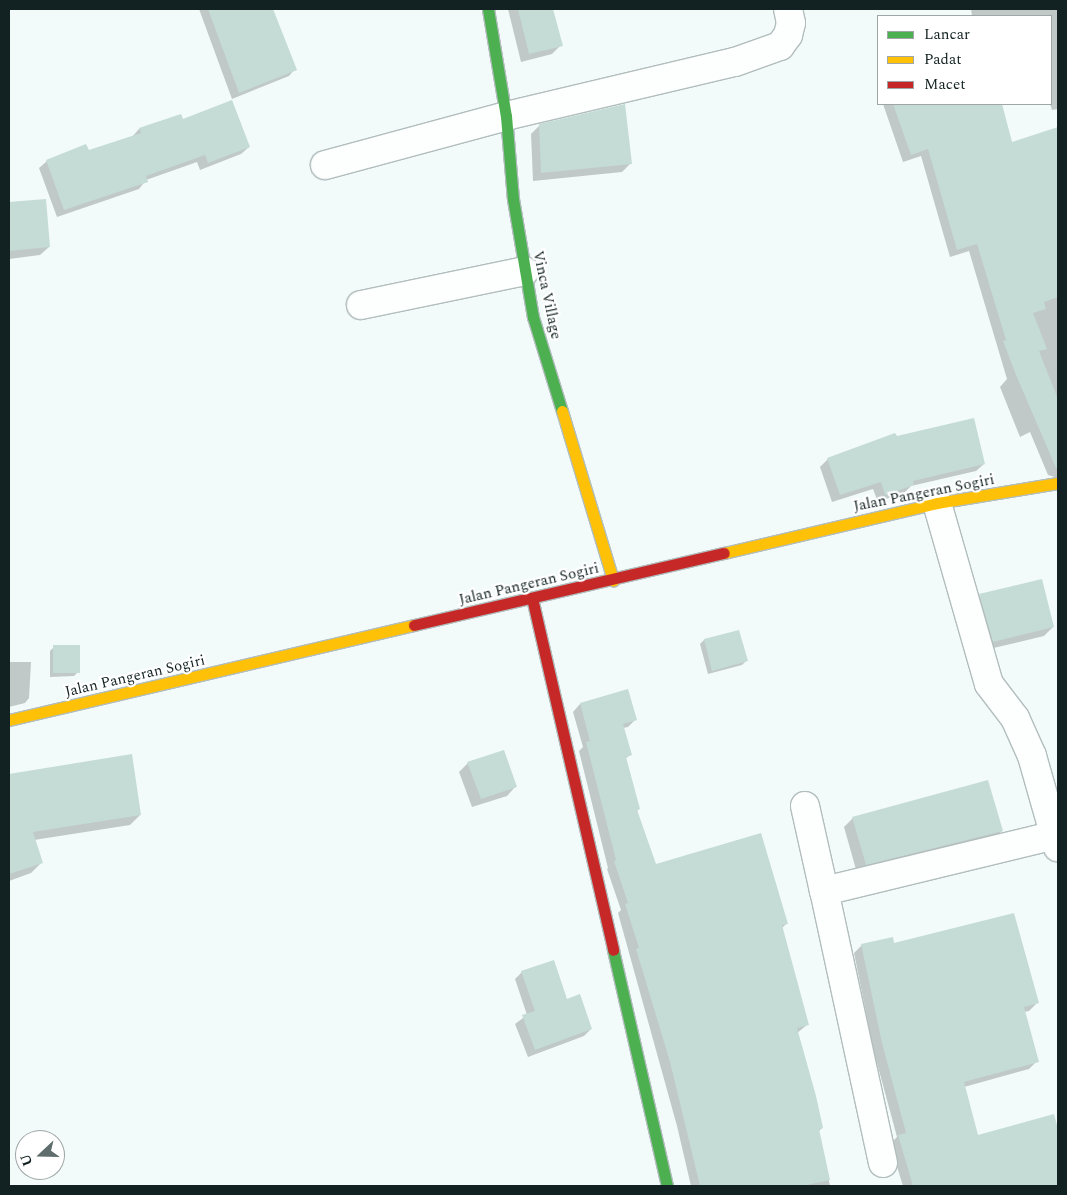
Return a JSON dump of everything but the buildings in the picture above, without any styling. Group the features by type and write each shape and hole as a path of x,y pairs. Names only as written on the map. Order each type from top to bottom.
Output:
{"street":[{"name":"Vinca Village","path":"488,9 506,116 513,199 533,317 613,580"},
{"path":"325,164 506,116 735,62 780,46 788,35 790,23 788,9"},
{"path":"361,305 525,271"},
{"name":"Jalan Pangeran Sogiri","path":"9,720 937,503 1058,483"},
{"path":"824,891 1057,841 1032,756 1015,718 988,684 937,503"},
{"path":"532,598 667,1186"},
{"path":"805,806 883,1163"}],"traffic: fast":[{"path":"488,9 506,116 513,199 533,317 562,411"},
{"path":"613,950 667,1186"}],"traffic: slow":[{"path":"562,411 613,580"},
{"path":"724,553 937,503 1058,483"},
{"path":"9,720 414,625"}],"traffic: jam":[{"path":"414,625 724,553"},
{"path":"532,598 613,950"}]}
